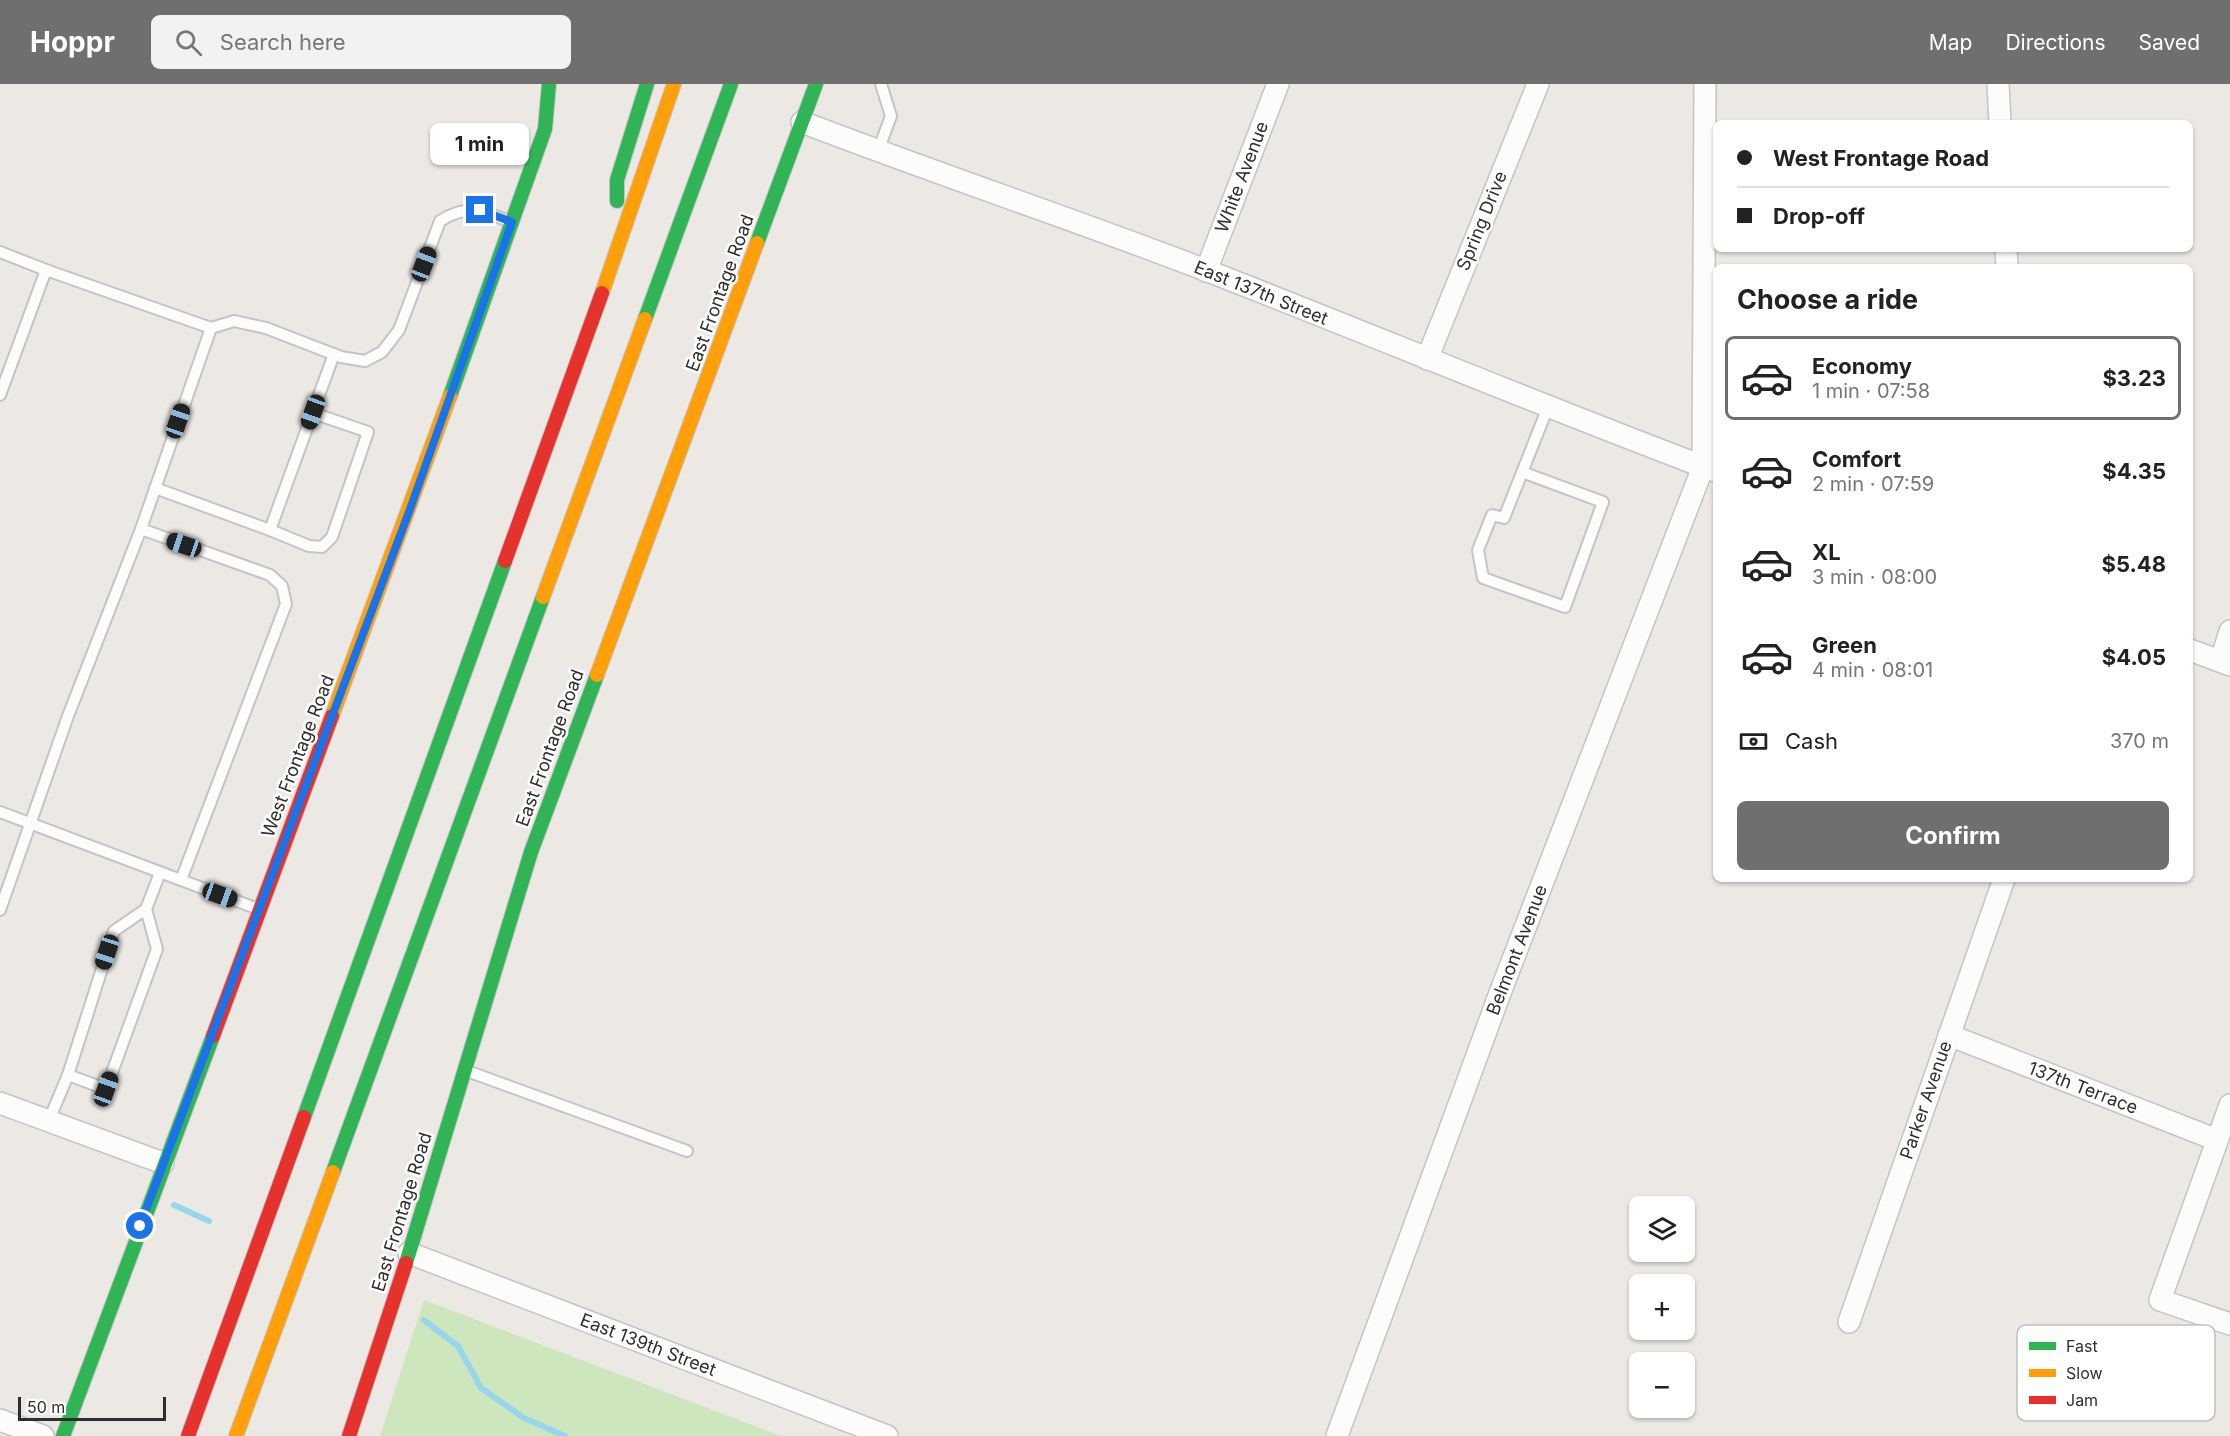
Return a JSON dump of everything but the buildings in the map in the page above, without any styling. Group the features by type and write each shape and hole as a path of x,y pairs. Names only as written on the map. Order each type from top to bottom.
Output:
{"main road":[{"name":"West Frontage Road","path":"63,1436 163,1163 409,512 545,129 549,84"},
{"path":"618,249 617,180 647,84"},
{"path":"188,1436 618,249 674,84"},
{"path":"236,1436 731,84"},
{"name":"East Frontage Road","path":"349,1436 409,1253 531,852 816,84"}],"street":[{"name":"White Avenue","path":"1206,271 1278,84"},
{"name":"Spring Drive","path":"1427,359 1538,84"},
{"path":"1705,84 1709,469"},
{"path":"1998,84 2000,120"},
{"name":"East 137th Street","path":"802,122 1206,271 1709,469"},
{"name":"Belmont Avenue","path":"1337,1436 1500,993 1709,469"},
{"path":"2193,651 2225,663 2230,631"},
{"name":"Parker Avenue","path":"1849,1322 2003,882"},
{"name":"137th Terrace","path":"1949,1035 2217,1140"},
{"path":"0,1103 163,1163"},
{"path":"2230,1105 2160,1300 2230,1324"},
{"name":"East 139th Street","path":"409,1253 887,1436"},
{"path":"0,1420 43,1436"}],"lane":[{"path":"878,151 891,116 881,84"},
{"path":"0,252 211,328 234,321 266,328 334,354 365,362 382,352 399,330 440,220 456,210 480,210 512,222"},
{"path":"0,395 46,270"},
{"path":"0,910 68,717 141,530 211,328"},
{"path":"270,530 334,354"},
{"path":"1522,472 1603,502 1565,607 1483,578 1478,550 1492,515 1504,518 1522,472 1548,407"},
{"path":"155,488 309,546 322,547 332,537 368,432 313,412"},
{"path":"141,530 270,575 282,586 286,604 181,880"},
{"path":"0,813 260,909"},
{"path":"68,1075 106,1089 157,949 147,909 160,873"},
{"path":"49,1120 68,1075 114,932 147,909"},
{"path":"464,1070 687,1151"}],"green space":[{"path":"424,1300 781,1436 380,1436"}],"waterway":[{"path":"174,1205 209,1221"},
{"path":"424,1320 458,1346 481,1388 524,1418 565,1436"}],"traffic: fast":[{"path":"450,396 545,129 549,84"},
{"path":"617,201 617,180 647,84"},
{"path":"645,319 731,84"},
{"path":"757,243 816,84"},
{"path":"304,1117 505,561"},
{"path":"333,1172 543,597"},
{"path":"406,1263 531,852 597,675"},
{"path":"63,1436 213,1036"}],"traffic: slow":[{"path":"602,293 674,84"},
{"path":"597,675 757,243"},
{"path":"543,597 645,319"},
{"path":"332,716 450,396"},
{"path":"236,1436 333,1172"}],"traffic: jam":[{"path":"505,561 602,293"},
{"path":"213,1036 332,716"},
{"path":"188,1436 304,1117"},
{"path":"349,1436 406,1263"}],"route":[{"path":"140,1226 409,512 512,222 480,210"}]}
